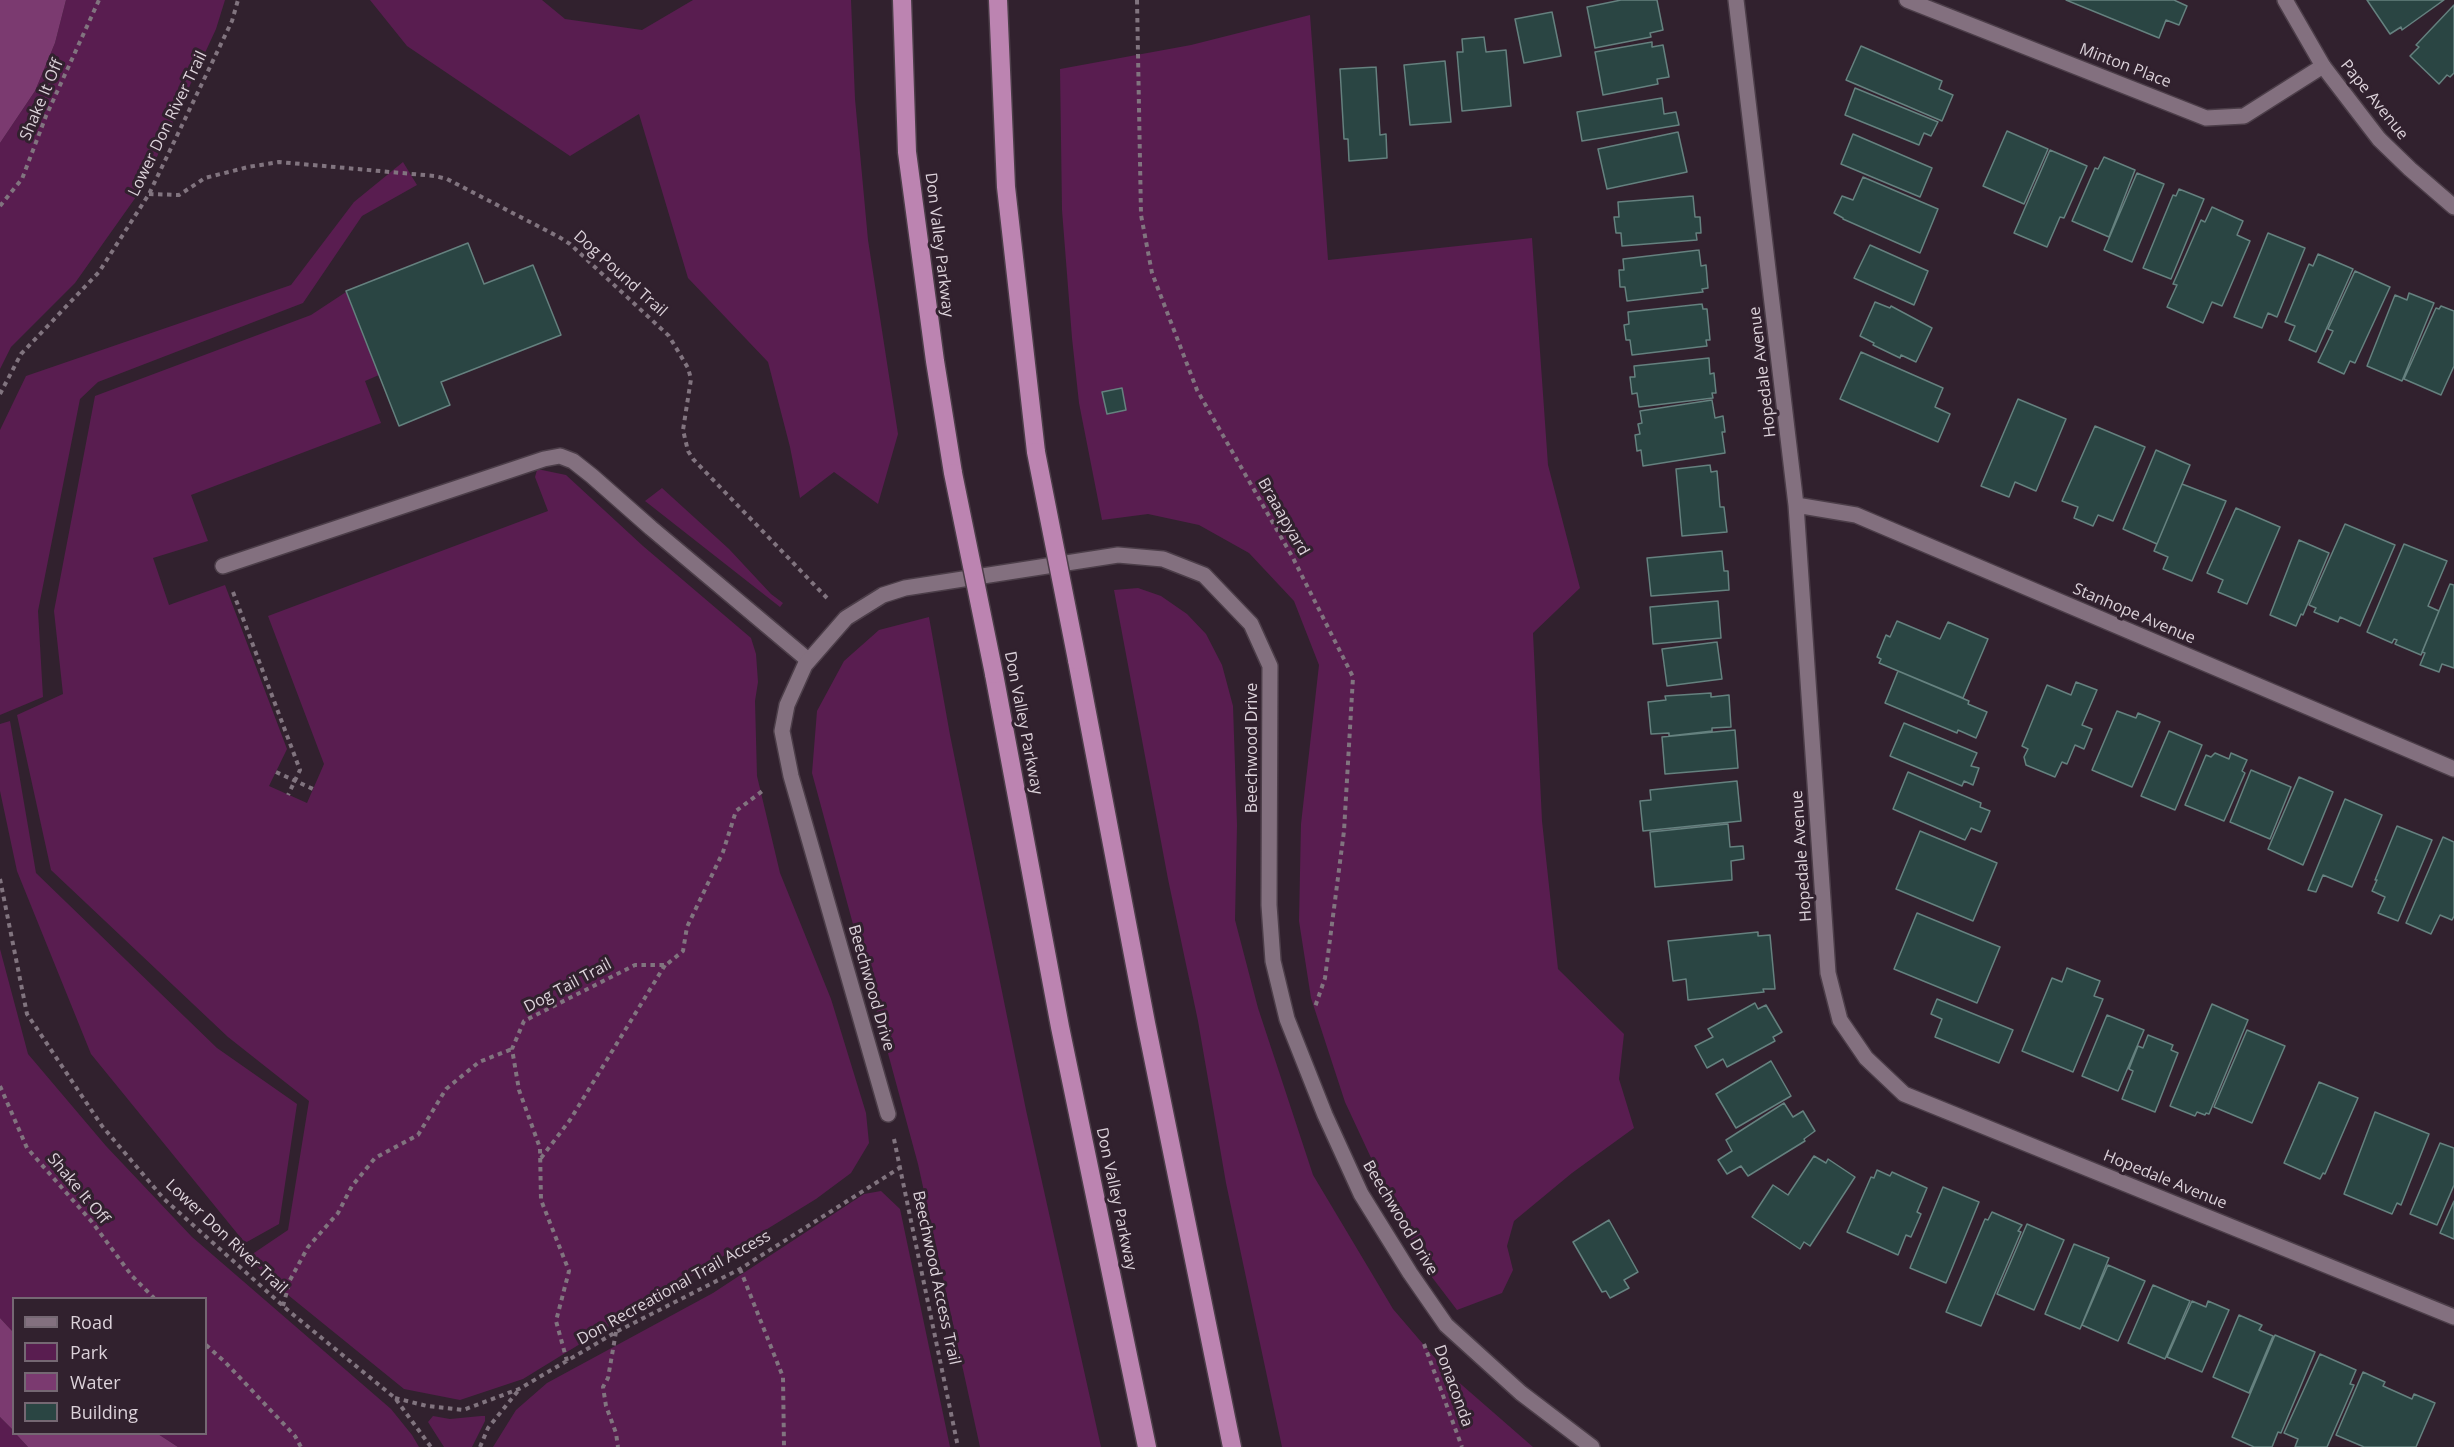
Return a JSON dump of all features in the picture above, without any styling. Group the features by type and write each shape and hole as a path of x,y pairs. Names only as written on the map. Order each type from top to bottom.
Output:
{"highway":[{"name":"Don Valley Parkway","path":"902,0 908,152 935,361 953,473 994,675 1060,1027 1147,1447"},
{"path":"998,0 1006,187 1036,452 1148,1035 1232,1447"}],"street":[{"name":"Hopedale Avenue","path":"1736,0 1796,505 1828,973 1840,1020 1866,1059 1904,1094 2454,1317"},
{"name":"Minton Place","path":"1907,0 2206,118 2244,116 2324,66"},
{"name":"Pape Avenue","path":"2284,0 2324,66 2379,139 2454,207"},
{"path":"223,566 544,459 560,456 573,461 592,476 808,660"},
{"name":"Stanhope Avenue","path":"1796,505 1856,516 2454,769"},
{"name":"Beechwood Drive","path":"888,1114 791,776 782,731 787,705 808,660 846,618 883,595 905,588 1118,555 1163,559 1204,575 1251,624 1270,666 1269,905 1273,961 1287,1018 1325,1115 1361,1194 1446,1325 1521,1393 1592,1447"}],"path":[{"name":"Shake It Off","path":"0,206 22,179 46,116 99,0"},
{"name":"Lower Don River Trail","path":"0,394 21,354 99,272 149,194 232,21 238,0"},
{"name":"Braaapyard","path":"1137,0 1141,215 1152,273 1197,390 1293,558 1353,677 1344,831 1325,978 1299,1050"},
{"name":"Dog Pound Trail","path":"149,194 179,195 205,178 279,162 423,175 447,180 559,237 633,300 669,336 691,375 692,385 683,430 688,451 693,459 846,618"},
{"path":"223,566 300,770 288,795"},
{"path":"276,771 313,789"},
{"path":"541,1159 570,1120 666,965 683,951 687,927 723,852 736,811 757,793 791,776"},
{"name":"Lower Don River Trail","path":"0,879 10,919 27,1014 102,1126 164,1198 283,1306 395,1398 431,1447"},
{"name":"Dog Tail Trail","path":"512,1049 524,1021 635,965 666,965"},
{"path":"283,1306 290,1280 308,1247 338,1213 352,1186 375,1158 418,1135 446,1089 479,1062 512,1049 519,1090 540,1148 542,1200 569,1271 556,1321 567,1361"},
{"name":"Shake It Off","path":"0,1086 27,1148 92,1222 132,1276 152,1297"},
{"name":"Beechwood Access Trail","path":"888,1114 901,1167 958,1447"},
{"name":"Don Recreational Trail Access","path":"395,1398 427,1406 463,1410 519,1389 616,1332 740,1269 901,1167"},
{"path":"740,1269 783,1377 784,1447"},
{"name":"Donaconda","path":"1427,1297 1424,1346 1462,1447"},
{"path":"616,1332 608,1378 603,1387 618,1447"},
{"path":"207,1347 226,1363 295,1436 301,1447"},
{"name":"Don Recreational Trail Access","path":"480,1447 488,1428 519,1389"}],"green space":[{"path":"66,0 225,0 216,29 143,187 75,283 11,347 0,369 0,143 35,91 55,43"},
{"path":"370,0 542,0 565,19 642,30 693,0 851,0 855,99 868,240 898,434 878,504 834,472 800,498 790,447 768,362 688,278 639,114 570,156 407,46"},
{"path":"1310,15 1328,260 1532,238 1548,465 1580,588 1533,633 1542,821 1558,969 1624,1034 1619,1079 1634,1128 1572,1173 1514,1221 1507,1246 1513,1270 1502,1293 1457,1310 1425,1268 1393,1205 1345,1102 1311,998 1299,921 1301,824 1319,665 1294,601 1249,553 1199,525 1148,514 1102,520 1079,403 1062,210 1060,69 1191,45"},
{"path":"403,162 417,185 362,216 303,303 98,382 80,399 38,611 43,697 0,715 0,430 26,376 291,285 354,202"},
{"path":"346,292 379,375 365,381 381,423 191,495 208,541 153,558 169,605 225,585 287,749 269,786 307,803 324,764 268,616 548,511 535,477 537,470 566,475 643,546 751,638 756,654 758,682 755,701 757,776 780,873 831,999 866,1113 869,1143 851,1173 816,1199 523,1379 460,1400 404,1389 272,1282 248,1257 288,1230 309,1101 228,1037 51,870 17,715 63,694 54,611 95,396 311,315"},
{"path":"662,488 729,549 771,594 783,603 780,607 645,501"},
{"path":"1138,588 1161,596 1187,614 1206,634 1222,665 1233,706 1237,825 1235,920 1258,1008 1313,1175 1393,1309 1447,1372 1533,1447 1282,1447 1226,1183 1198,1021 1168,879 1114,590"},
{"path":"929,617 950,735 1026,1110 1101,1447 980,1447 918,1164 812,773 817,711 844,661 879,630"},
{"path":"10,721 36,873 217,1048 297,1104 279,1224 245,1243 91,1054 17,871 0,791 0,724"},
{"path":"0,949 28,1054 106,1146 192,1237 391,1409 419,1447 178,1447 160,1435 207,1435 207,1297 12,1297 12,1331 0,1318"},
{"path":"881,1191 900,1209 950,1447 493,1447 516,1410 547,1383 713,1293 864,1194"},
{"path":"433,1416 450,1419 485,1416 485,1421 472,1447 444,1447 428,1422"},
{"path":"0,1417 12,1429 12,1435 17,1435 28,1447 0,1447"}],"water":[{"path":"0,0 66,0 55,43 35,91 0,143"},
{"path":"0,1318 12,1331 12,1429 0,1417"},
{"path":"17,1435 160,1435 178,1447 28,1447"}],"building":[{"path":"1621,0 1657,0 1663,30 1650,33 1651,37 1595,48 1587,7"},
{"path":"2066,0 2174,0 2187,6 2179,25 2166,20 2159,38"},
{"path":"2367,0 2444,0 2402,30 2401,27 2390,34"},
{"path":"2454,5 2454,73 2450,77 2447,75 2439,84 2410,56 2419,47 2416,45"},
{"path":"1552,12 1561,56 1524,63 1515,19"},
{"path":"1484,37 1486,52 1506,50 1511,106 1462,111 1457,52 1463,52 1462,39"},
{"path":"1652,42 1652,47 1663,45 1669,77 1657,79 1658,84 1603,95 1595,52"},
{"path":"1861,46 1942,81 1939,89 1953,95 1942,121 1846,80"},
{"path":"1445,61 1451,122 1410,125 1404,65"},
{"path":"1376,67 1380,135 1386,134 1387,158 1349,161 1348,139 1344,139 1340,69"},
{"path":"1855,88 1938,122 1931,136 1924,133 1919,145 1845,115"},
{"path":"1662,98 1664,114 1676,112 1679,125 1582,141 1577,112"},
{"path":"2007,131 2048,149 2024,204 1983,186"},
{"path":"1678,132 1687,172 1607,189 1598,149"},
{"path":"1853,134 1932,168 1920,197 1841,164"},
{"path":"2050,150 2087,166 2064,218 2060,217 2047,247 2014,233"},
{"path":"2104,157 2135,170 2109,237 2072,221 2095,168 2098,169"},
{"path":"2137,173 2164,184 2132,262 2104,250"},
{"path":"1863,177 1938,209 1920,253 1834,213 1842,196 1853,200"},
{"path":"2179,189 2204,199 2171,279 2143,268 2173,195 2176,196"},
{"path":"1693,196 1695,217 1700,217 1701,233 1696,233 1697,240 1622,246 1621,233 1616,233 1614,217 1619,217 1618,202"},
{"path":"2212,207 2243,221 2237,235 2250,241 2222,306 2212,302 2203,323 2167,307 2177,285 2173,284 2201,220 2205,222"},
{"path":"2268,233 2305,248 2277,317 2268,313 2262,328 2234,317"},
{"path":"468,243 484,284 533,265 561,335 441,382 450,405 399,426 346,291"},
{"path":"1870,245 1928,271 1914,305 1854,278"},
{"path":"1699,250 1701,266 1706,265 1708,288 1702,289 1703,292 1627,301 1625,287 1620,287 1619,270 1624,270 1623,259"},
{"path":"2318,254 2353,269 2316,352 2289,340 2295,326 2285,322 2309,264 2313,266"},
{"path":"2355,271 2390,287 2355,363 2350,361 2344,374 2318,362 2333,331 2328,329"},
{"path":"2409,293 2434,303 2402,381 2367,366 2395,295 2407,300"},
{"path":"1875,302 1890,308 1891,306 1932,328 1916,362 1901,355 1900,358 1860,336"},
{"path":"1702,304 1703,309 1707,309 1710,340 1706,340 1707,346 1632,355 1630,340 1626,340 1624,325 1629,324 1628,312"},
{"path":"2441,306 2454,311 2454,366 2441,395 2404,379 2436,308 2439,309"},
{"path":"1861,352 1943,388 1935,407 1950,414 1938,442 1840,399"},
{"path":"1709,358 1710,374 1714,373 1716,393 1712,393 1713,398 1639,407 1637,393 1632,394 1630,377 1635,377 1634,366"},
{"path":"1122,388 1126,410 1107,414 1102,392"},
{"path":"2018,399 2066,419 2036,491 2015,482 2009,497 1981,486"},
{"path":"1712,400 1715,418 1723,416 1725,432 1722,432 1725,453 1643,466 1641,450 1637,451 1635,435 1640,434 1638,424 1642,423 1640,411"},
{"path":"2095,426 2145,447 2113,521 2098,515 2093,526 2074,518 2078,507 2062,501"},
{"path":"2156,450 2190,465 2157,544 2123,529"},
{"path":"1710,465 1711,472 1717,471 1720,507 1724,507 1727,532 1682,536 1676,469"},
{"path":"2182,484 2226,501 2192,581 2163,569 2168,557 2154,551"},
{"path":"2236,508 2280,527 2247,604 2218,592 2223,580 2207,573"},
{"path":"2345,524 2395,545 2360,626 2340,617 2338,622 2314,612 2316,608 2309,605"},
{"path":"2299,540 2329,553 2303,615 2301,614 2296,626 2270,615"},
{"path":"2404,544 2447,561 2428,606 2439,611 2421,655 2395,644 2397,640 2394,639 2392,643 2367,632"},
{"path":"1722,551 1724,571 1728,571 1729,590 1651,596 1647,558"},
{"path":"2450,584 2454,585 2454,668 2442,664 2439,672 2420,665 2425,653 2422,652"},
{"path":"1718,601 1721,638 1653,644 1650,607"},
{"path":"1897,621 1940,639 1948,622 1988,639 1963,698 1879,663 1881,659 1877,657 1886,635 1890,637"},
{"path":"1717,642 1722,679 1667,686 1662,649"},
{"path":"1898,671 1969,701 1968,704 1987,712 1976,738 1958,730 1957,733 1885,703"},
{"path":"2076,682 2097,690 2082,725 2092,729 2084,749 2075,745 2067,764 2062,762 2055,777 2026,765 2024,757 2028,749 2022,746 2047,685 2071,695"},
{"path":"1711,693 1711,697 1729,695 1731,727 1669,736 1669,733 1651,734 1648,702 1666,700 1665,696"},
{"path":"2117,711 2136,718 2138,713 2160,722 2132,787 2092,770"},
{"path":"1904,723 1977,753 1971,766 1979,768 1973,785 1964,781 1962,786 1890,756"},
{"path":"1735,730 1738,768 1665,774 1662,737"},
{"path":"2169,731 2202,745 2175,810 2141,796"},
{"path":"2215,753 2229,759 2231,753 2247,760 2242,771 2245,773 2224,821 2185,805 2206,755 2211,757"},
{"path":"2251,770 2291,787 2270,839 2230,822"},
{"path":"1908,772 1981,803 1980,807 1990,811 1981,832 1971,828 1965,840 1893,809"},
{"path":"2299,777 2333,792 2303,865 2268,849"},
{"path":"1737,781 1741,821 1643,831 1640,801 1651,800 1650,790"},
{"path":"2345,799 2382,815 2352,887 2323,875 2316,892 2308,890"},
{"path":"1728,824 1730,847 1743,846 1744,859 1731,861 1732,880 1655,887 1650,832"},
{"path":"2397,826 2432,840 2398,921 2378,913 2385,897 2372,891"},
{"path":"1920,831 1997,863 1973,921 1896,889"},
{"path":"2443,837 2454,842 2454,916 2452,920 2440,915 2431,934 2406,923"},
{"path":"1917,913 2000,947 1977,1003 1894,969"},
{"path":"1758,932 1758,936 1770,935 1775,989 1688,1000 1686,979 1673,981 1668,941"},
{"path":"2067,968 2100,981 2094,996 2103,999 2073,1072 2022,1051 2052,978 2062,982"},
{"path":"1937,999 2013,1030 1999,1063 1935,1037 1942,1019 1931,1014"},
{"path":"1755,1003 1758,1009 1766,1005 1782,1032 1773,1037 1775,1041 1727,1067 1723,1059 1707,1068 1695,1046 1713,1037 1708,1029"},
{"path":"2212,1004 2248,1020 2209,1114 2197,1112 2195,1116 2170,1106"},
{"path":"2107,1015 2144,1030 2118,1091 2082,1076"},
{"path":"2247,1030 2285,1046 2252,1123 2214,1107"},
{"path":"2148,1035 2173,1045 2171,1050 2178,1053 2155,1112 2122,1099 2133,1071 2129,1069 2138,1046 2143,1048"},
{"path":"1771,1061 1791,1096 1736,1128 1716,1094"},
{"path":"2319,1082 2358,1098 2325,1174 2323,1173 2320,1179 2284,1163"},
{"path":"1784,1103 1793,1117 1803,1111 1815,1131 1804,1139 1805,1141 1748,1176 1741,1166 1727,1174 1718,1160 1732,1151 1726,1140"},
{"path":"2375,1112 2429,1134 2401,1205 2397,1203 2392,1214 2344,1194"},
{"path":"2440,1143 2454,1148 2454,1185 2437,1225 2410,1214"},
{"path":"1814,1156 1826,1163 1828,1159 1855,1177 1810,1246 1804,1242 1800,1249 1752,1217 1773,1185 1788,1195"},
{"path":"1877,1170 1890,1176 1892,1172 1927,1188 1917,1212 1921,1214 1911,1237 1906,1235 1898,1255 1847,1232 1871,1177 1874,1178"},
{"path":"1943,1187 1979,1202 1946,1283 1910,1268"},
{"path":"2454,1201 2454,1239 2440,1233"},
{"path":"1992,1212 2022,1225 1981,1326 1946,1312 1985,1219 1988,1220"},
{"path":"1609,1220 1638,1272 1624,1280 1629,1288 1610,1298 1606,1291 1602,1292 1573,1242"},
{"path":"2027,1224 2064,1240 2034,1310 1997,1294"},
{"path":"2074,1244 2109,1258 2080,1329 2045,1314"},
{"path":"2108,1265 2145,1281 2118,1341 2082,1325"},
{"path":"2153,1285 2190,1301 2165,1359 2128,1343"},
{"path":"2192,1301 2206,1307 2208,1301 2229,1310 2202,1372 2167,1357"},
{"path":"2239,1315 2262,1325 2259,1330 2273,1336 2249,1393 2213,1377"},
{"path":"2275,1335 2315,1352 2281,1433 2278,1432 2272,1447 2254,1447 2232,1437"},
{"path":"2320,1354 2356,1370 2350,1384 2354,1385 2327,1447 2295,1447 2298,1439 2284,1433"},
{"path":"2363,1372 2385,1382 2383,1386 2412,1399 2414,1394 2435,1403 2416,1447 2364,1447 2336,1435"}]}
